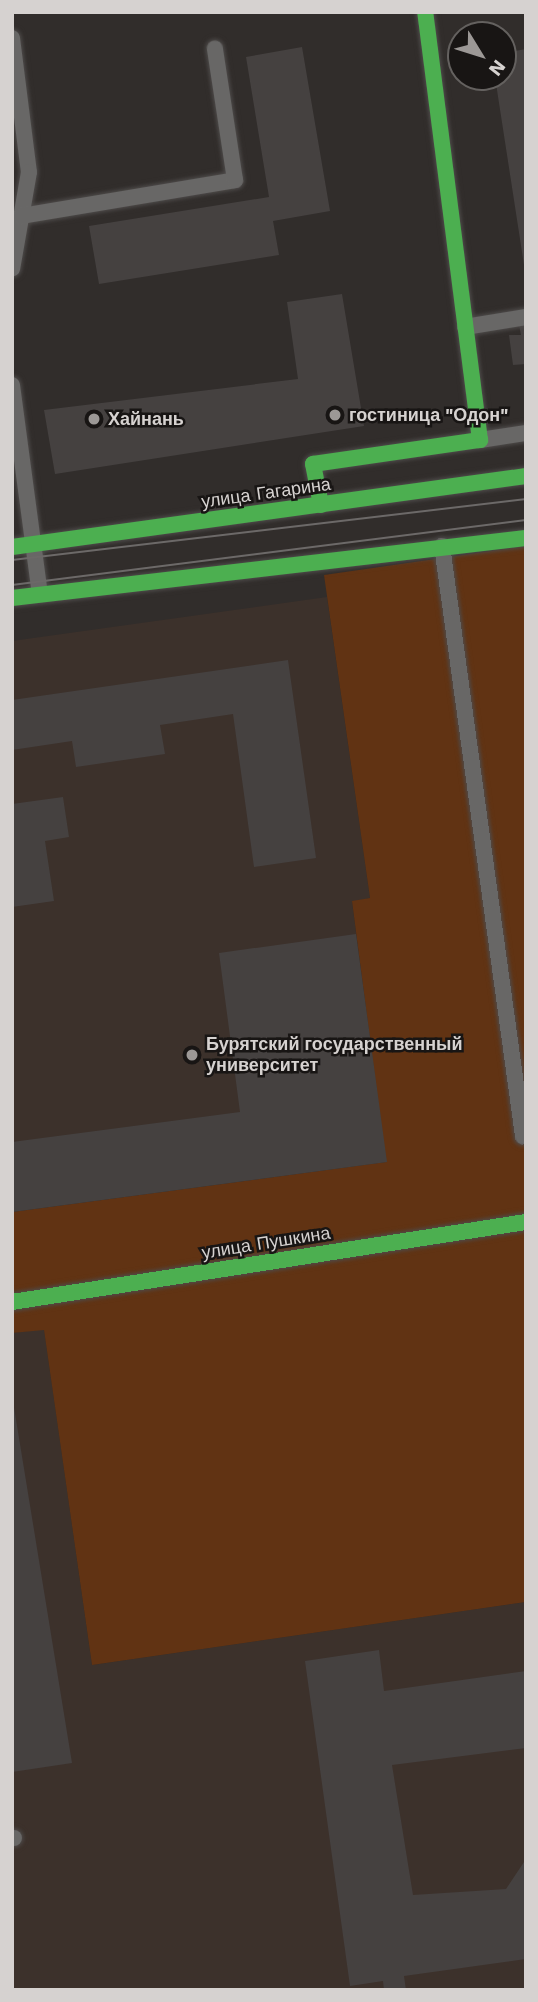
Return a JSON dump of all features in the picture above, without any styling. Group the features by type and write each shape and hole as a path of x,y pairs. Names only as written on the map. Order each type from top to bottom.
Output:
{"street":[{"path":"321,505 313,464 480,440 425,12"},
{"name":"улица Гагарина","path":"12,547 526,476"},
{"path":"12,598 526,538"},
{"name":"улица Пушкина","path":"12,1302 526,1222"}],"lane":[{"path":"12,38 29,172 12,269"},
{"path":"21,216 235,180 215,49"},
{"path":"465,327 526,317"},
{"path":"12,385 40,595"},
{"path":"480,440 526,433"},
{"path":"439,530 523,1136"}],"shaded area":[{"path":"526,546 526,1602 92,1665 44,1330 12,1333 12,1212 386,1162 352,901 370,898 324,575"},
{"path":"327,597 370,898 352,902 387,1162 12,1212 12,641"},
{"path":"44,1329 92,1665 526,1602 526,1990 12,1990 12,1333"}],"building":[{"path":"302,47 330,211 273,221 279,255 99,284 89,226 269,197 246,57"},
{"path":"526,49 526,265 497,91 517,91 517,51"},
{"path":"342,294 364,426 55,474 44,410 298,379 287,302"},
{"path":"526,324 526,364 513,365 509,335 521,335 519,325"},
{"path":"288,660 316,858 254,867 233,714 160,725 165,754 76,767 72,741 12,750 12,700"},
{"path":"63,797 69,837 45,841 54,901 12,907 12,804"},
{"path":"356,934 387,1162 12,1212 12,1142 240,1112 219,953"},
{"path":"12,1395 72,1763 12,1772"},
{"path":"379,1650 384,1691 526,1671 526,1748 392,1765 413,1895 506,1889 526,1859 526,1959 404,1976 406,1990 384,1990 383,1981 350,1986 305,1661"}],"tram line":[{"path":"12,560 526,499"},
{"path":"12,585 526,520"}],"traffic: fast":[{"path":"321,505 313,464 480,440 425,12"},
{"path":"12,547 526,476"},
{"path":"12,598 526,538"},
{"path":"12,1302 526,1222"}],"place":[{"name":"гостиница \"Одон\"","path":"335,415"},
{"name":"Хайнань","path":"94,419"},
{"name":"Бурятский государственный университет","path":"192,1055"}]}
